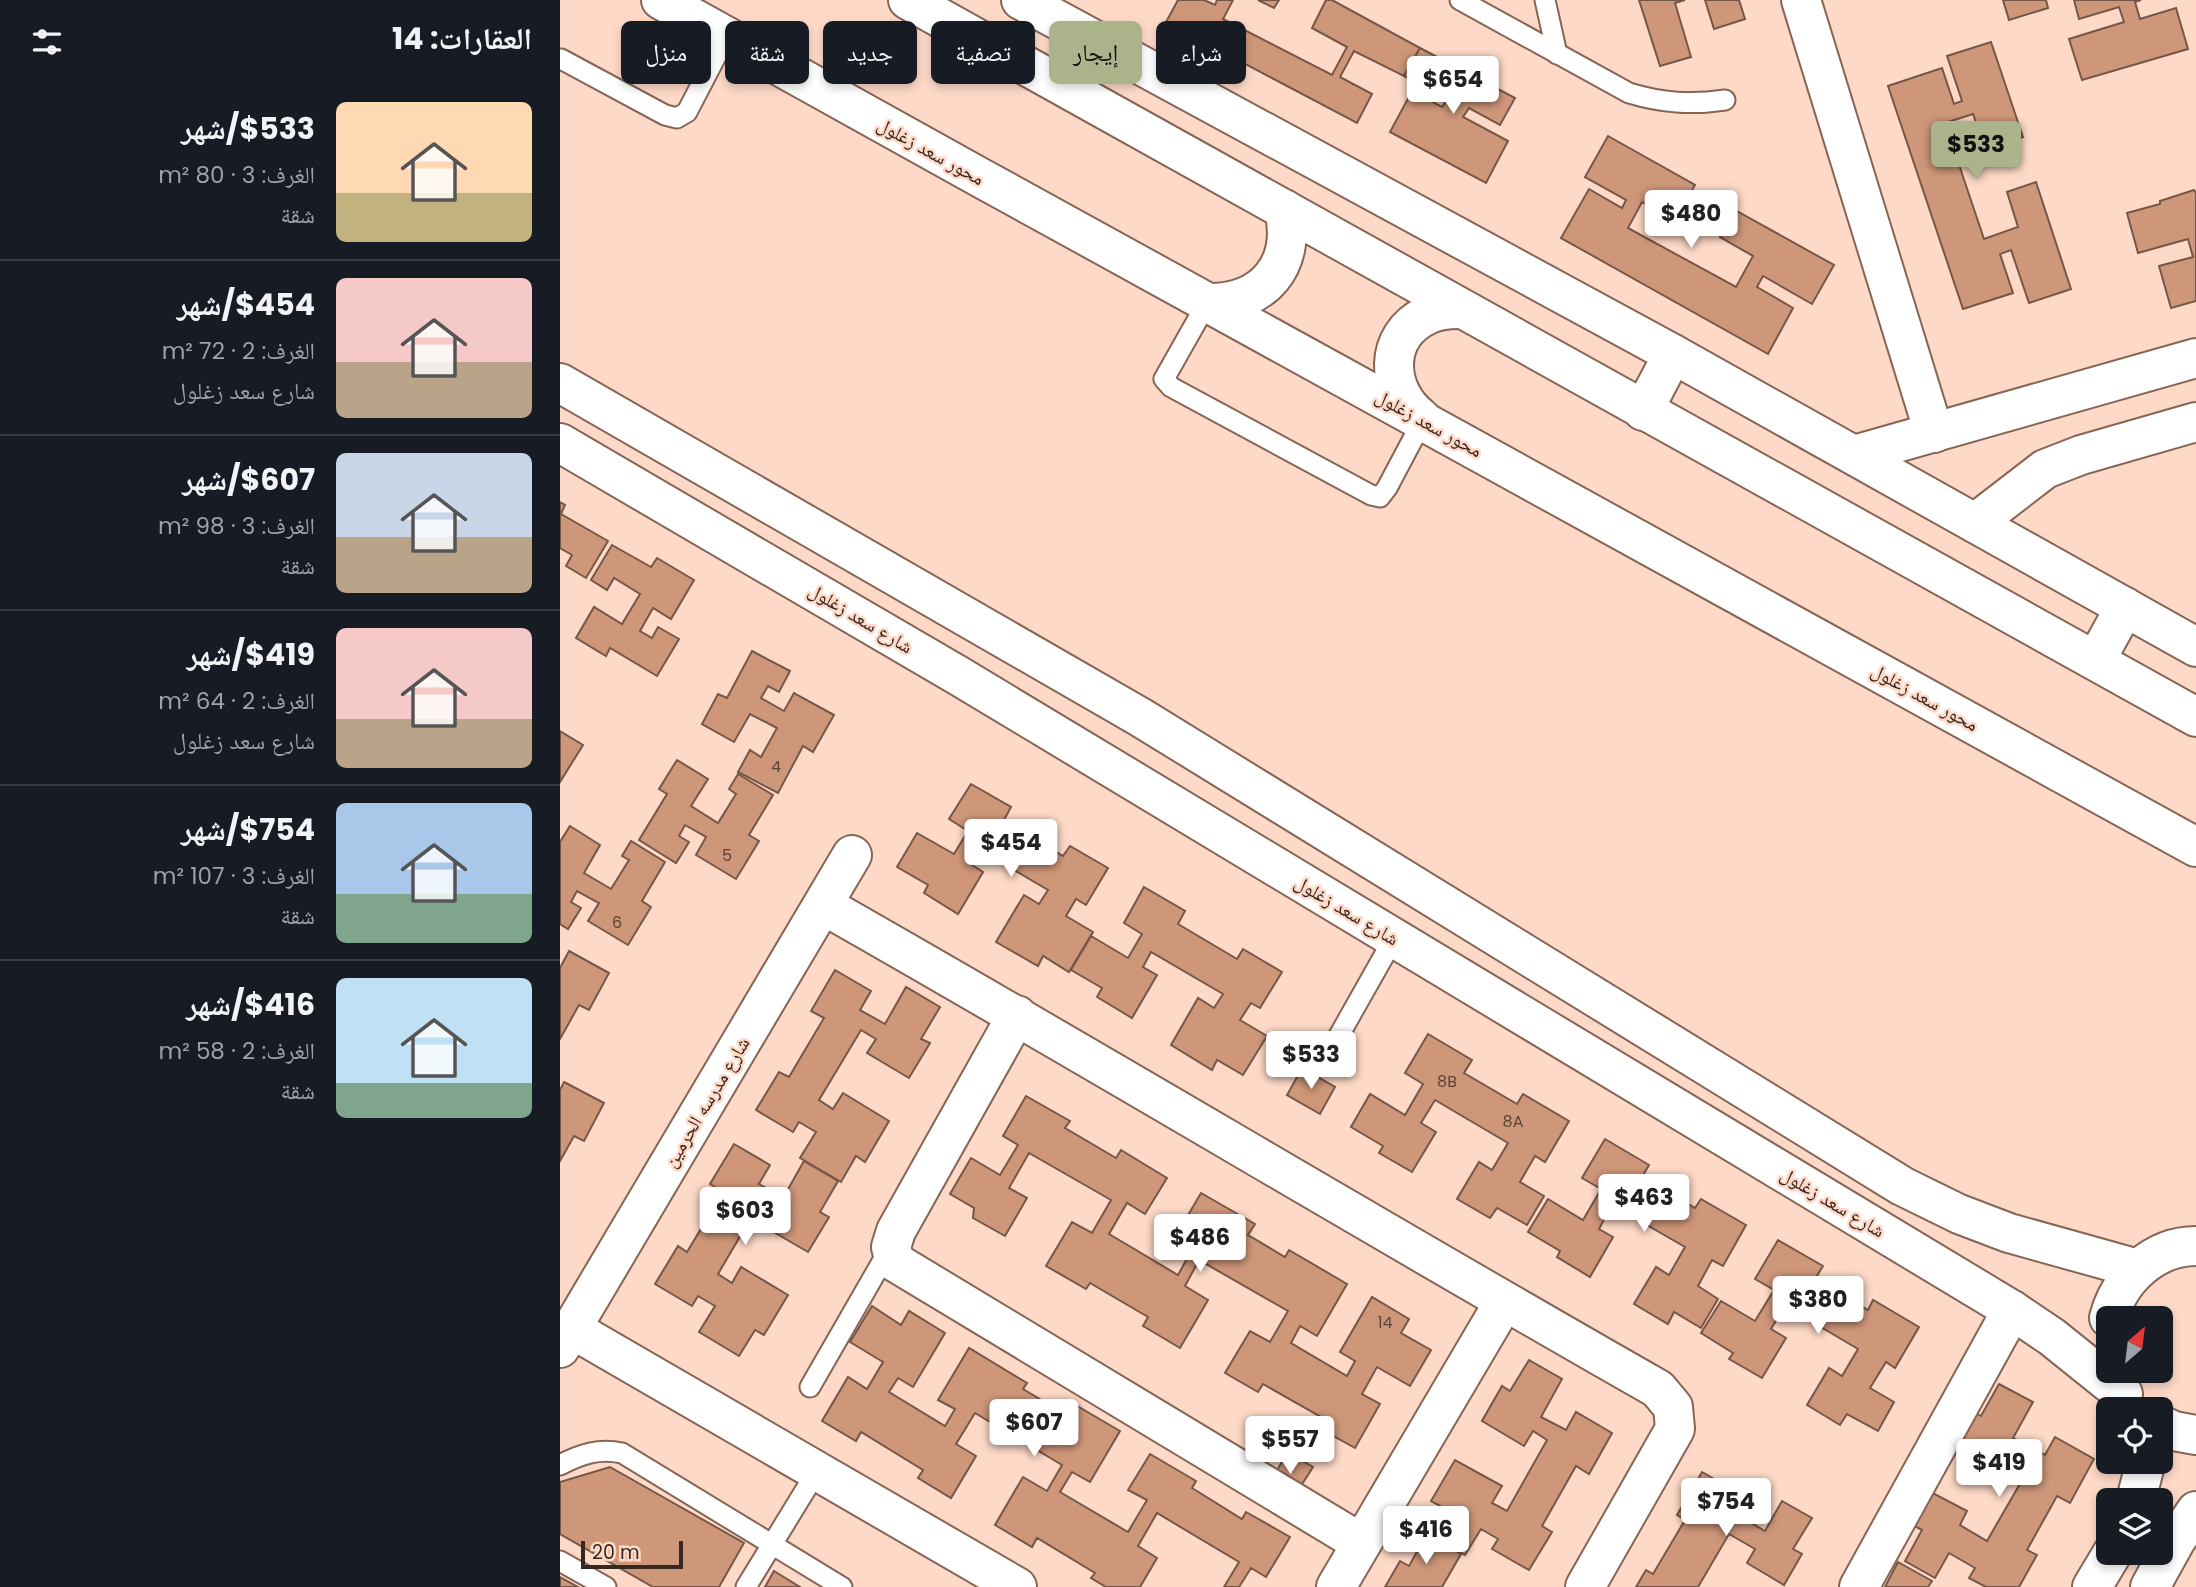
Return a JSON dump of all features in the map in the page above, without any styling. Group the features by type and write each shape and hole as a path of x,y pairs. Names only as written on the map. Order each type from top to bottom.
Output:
{"street":[{"name":"محور سعد زغلول","path":"661,0 725,36"},
{"path":"908,0 2196,717"},
{"path":"1021,0 1673,354 2196,647"},
{"path":"1801,0 1934,433"},
{"name":"محور سعد زغلول","path":"809,83 2196,847"},
{"path":"1207,303 1224,304 1241,300 1257,292 1270,280 1279,268 1287,246 1288,223 1284,209"},
{"path":"1423,419 1410,410 1400,396 1393,366 1396,350 1403,335 1421,319 1443,310 1459,309"},
{"path":"1643,411 1673,354"},
{"path":"1854,455 2196,358"},
{"path":"560,383 1140,717 1902,1186 1959,1214 2009,1233 2138,1269"},
{"path":"1975,523 2045,469 2081,455 2196,422"},
{"name":"شارع سعد زغلول","path":"560,443 936,662 2012,1310 2123,1391"},
{"path":"2095,660 2125,607"},
{"name":"شارع مدرسه الحرمين","path":"566,1339 852,855"},
{"path":"823,905 1017,1015 1658,1390 1672,1407 1675,1429 1585,1587"},
{"path":"1017,1015 896,1231 891,1247 895,1262 1361,1544"},
{"path":"2114,1306 2120,1290 2138,1269 2160,1254 2193,1243"},
{"path":"1336,1587 1504,1302"},
{"path":"1859,1587 2012,1310"},
{"path":"566,1339 817,1471 1017,1587"},
{"path":"2173,1431 2196,1435"},
{"path":"2150,1587 2196,1511"},
{"path":"2092,1587 2105,1565"}],"lane":[{"path":"1460,0 1629,93 1676,104 1725,100"},
{"path":"1545,0 1558,54"},
{"path":"561,59 665,115 677,118 687,112 725,39"},
{"path":"1207,303 1164,379 1171,387 1359,489 1380,497 1399,468 1423,419"},
{"path":"1328,1055 1394,938"},
{"path":"810,1387 891,1247"},
{"path":"560,1465 576,1456 595,1451 622,1453 842,1587"},
{"path":"746,1587 817,1471"},
{"path":"560,1560 606,1587"}],"building":[{"path":"1178,0 1204,0 1215,5 1217,0 1233,0 1223,19 1227,21 1167,21"},
{"path":"1258,0 1279,0 1274,8"},
{"path":"1326,0 1332,0 1420,48 1404,76 1354,51 1340,77 1372,94 1357,123 1246,64 1246,31 1332,75 1347,47 1312,28"},
{"path":"1639,0 1685,0 1675,3 1691,57 1660,66"},
{"path":"1705,0 1739,0 1745,19 1714,29"},
{"path":"2003,0 2046,0 2048,8 2009,20"},
{"path":"2074,0 2141,0 2135,2 2140,19 2176,8 2188,49 2082,80 2069,39 2124,22 2119,7 2079,19"},
{"path":"1991,42 2023,137 1985,149 1973,114 1945,123 1984,239 2018,227 2007,192 2036,182 2071,289 2029,303 2011,250 2000,254 2013,293 1963,309 1888,86 1942,68 1954,104 1962,101 1947,56"},
{"path":"1420,48 1515,98 1500,125 1469,108 1463,117 1508,141 1486,183 1390,132 1412,91 1442,107 1447,99 1404,76"},
{"path":"1608,136 1695,185 1675,220 1642,202 1628,228 1736,287 1753,256 1720,237 1735,210 1834,265 1812,304 1763,276 1757,287 1793,308 1768,354 1561,238 1589,189 1622,208 1626,200 1585,177"},
{"path":"2194,190 2196,301 2171,308 2159,266 2193,257 2188,239 2138,253 2127,213 2160,204 2160,201"},
{"path":"560,502 565,505 561,514 608,541 586,578 566,566 572,555 560,548"},
{"path":"612,545 651,567 657,558 694,580 671,619 653,608 640,631 652,638 658,627 679,639 657,676 610,648 606,656 576,638 594,607 622,624 640,594 614,578 607,590 591,580"},
{"path":"752,651 790,671 779,692 768,686 761,698 784,711 794,693 834,715 813,752 803,746 778,793 738,772 750,750 761,757 777,728 750,714 734,742 702,724 718,694 727,698"},
{"path":"560,731 583,745 560,782"},
{"path":"677,760 708,779 691,806 718,823 736,794 729,789 738,774 773,795 749,835 759,841 736,879 696,855 706,837 685,825 679,836 689,842 676,863 639,840 667,794 659,789"},
{"path":"971,784 1011,807 1004,820 1063,856 1070,846 1108,868 1086,905 1076,899 1066,916 1093,932 1069,972 1043,956 1038,966 996,942 1024,895 1039,904 1048,890 977,848 969,863 983,872 958,914 924,893 928,885 897,867 917,833 954,854 968,831 949,819"},
{"path":"570,826 600,845 584,873 611,889 629,860 622,856 631,841 665,862 642,901 651,907 628,945 588,921 599,903 577,891 571,902 581,908 568,929 560,924 560,842"},
{"path":"1144,887 1185,911 1178,924 1237,959 1243,949 1282,972 1260,1008 1251,1003 1240,1020 1267,1036 1243,1075 1217,1060 1212,1070 1171,1045 1198,998 1214,1008 1223,994 1151,952 1143,967 1157,975 1132,1018 1097,997 1102,988 1071,970 1091,936 1128,958 1142,934 1124,923"},
{"path":"569,951 609,973 589,1010 579,1005 560,1039 560,968"},
{"path":"835,970 871,991 860,1010 885,1024 906,987 940,1007 921,1039 930,1043 909,1078 867,1053 876,1039 861,1030 819,1100 833,1109 843,1093 889,1121 865,1162 856,1156 841,1182 800,1158 816,1132 799,1122 793,1132 756,1110 779,1072 789,1077 824,1018 811,1011"},
{"path":"1428,1034 1472,1060 1464,1073 1517,1104 1523,1094 1569,1121 1545,1162 1535,1156 1520,1182 1544,1196 1527,1225 1497,1208 1490,1218 1457,1199 1479,1162 1492,1170 1508,1143 1435,1100 1421,1123 1436,1132 1412,1172 1379,1153 1383,1146 1351,1127 1370,1094 1405,1115 1423,1084 1405,1073"},
{"path":"1302,1068 1335,1087 1320,1114 1287,1095"},
{"path":"564,1082 604,1103 584,1141 574,1136 560,1161 560,1090"},
{"path":"1026,1096 1070,1121 1065,1128 1116,1158 1121,1150 1167,1178 1145,1214 1127,1203 1109,1234 1178,1275 1189,1255 1171,1244 1201,1193 1255,1224 1248,1235 1285,1257 1289,1250 1347,1284 1317,1336 1300,1326 1291,1343 1347,1376 1355,1361 1340,1352 1372,1297 1409,1319 1401,1333 1431,1350 1410,1386 1377,1367 1362,1394 1380,1404 1355,1448 1321,1429 1326,1420 1263,1384 1258,1392 1225,1373 1250,1331 1270,1342 1288,1311 1199,1260 1185,1286 1208,1300 1180,1348 1143,1326 1148,1317 1090,1283 1086,1289 1046,1266 1072,1222 1092,1233 1111,1200 1029,1153 1009,1188 1027,1198 1005,1236 973,1218 974,1208 950,1194 971,1158 1000,1175 1018,1145 1003,1136"},
{"path":"1605,1139 1649,1165 1642,1177 1695,1208 1701,1199 1746,1225 1723,1266 1712,1260 1698,1286 1718,1299 1701,1328 1674,1312 1668,1324 1634,1304 1656,1267 1669,1275 1685,1247 1612,1205 1599,1229 1613,1237 1590,1277 1557,1257 1560,1251 1528,1232 1548,1199 1583,1220 1601,1189 1582,1178"},
{"path":"734,1144 770,1165 759,1184 783,1198 804,1161 838,1181 820,1212 829,1217 808,1252 765,1227 774,1213 759,1204 718,1274 732,1283 741,1267 788,1295 764,1335 755,1330 739,1356 699,1332 715,1306 698,1296 692,1306 655,1284 678,1246 687,1252 723,1192 710,1184"},
{"path":"1778,1240 1823,1266 1815,1279 1868,1310 1873,1300 1919,1327 1895,1368 1886,1362 1870,1388 1894,1402 1878,1431 1847,1414 1840,1425 1807,1405 1829,1368 1842,1376 1858,1349 1785,1306 1771,1329 1786,1338 1762,1378 1729,1359 1733,1353 1701,1333 1721,1301 1755,1321 1774,1290 1755,1279"},
{"path":"872,1306 901,1325 909,1311 945,1333 913,1387 898,1378 889,1392 945,1426 955,1409 938,1400 969,1348 1027,1383 1023,1389 1060,1411 1067,1400 1120,1431 1090,1482 1072,1472 1060,1492 1128,1532 1147,1500 1128,1490 1150,1454 1196,1481 1192,1488 1242,1519 1246,1512 1290,1537 1266,1577 1251,1568 1239,1587 1224,1587 1239,1562 1157,1513 1138,1546 1157,1558 1140,1587 1106,1587 1091,1578 1095,1573 1037,1538 1032,1547 995,1525 1023,1477 1047,1491 1062,1465 975,1413 956,1444 976,1456 951,1498 918,1478 923,1470 861,1432 856,1441 822,1421 848,1377 867,1389 883,1362 850,1342"},
{"path":"1529,1360 1562,1379 1541,1417 1566,1430 1576,1412 1612,1433 1589,1474 1576,1466 1542,1526 1552,1532 1529,1570 1492,1549 1498,1539 1481,1529 1465,1555 1425,1532 1440,1506 1431,1501 1455,1460 1502,1486 1492,1503 1507,1511 1547,1440 1533,1431 1524,1446 1482,1421 1502,1386 1510,1391"},
{"path":"1999,1384 2033,1402 2013,1438 2045,1455 2055,1437 2094,1459 2070,1503 2057,1496 2027,1550 2037,1555 2019,1587 1986,1587 1969,1578 1975,1568 1949,1553 1935,1578 1905,1561 1922,1530 1911,1524 1929,1491 1967,1511 1960,1525 1987,1541 2029,1468 2005,1454 1997,1468 1956,1445 1974,1412 1981,1416"},
{"path":"1288,1452 1313,1467 1292,1500 1268,1485"},
{"path":"610,1467 744,1543 719,1587 653,1587 560,1534 560,1482"},
{"path":"1702,1472 1739,1493 1729,1510 1765,1531 1782,1501 1812,1518 1793,1549 1802,1554 1784,1585 1747,1563 1755,1549 1729,1534 1698,1587 1636,1587 1646,1570 1653,1574 1685,1520 1677,1515"},
{"path":"1427,1534 1461,1554 1442,1587 1385,1587 1400,1561 1409,1566"},
{"path":"1898,1562 1932,1581 1928,1587 1885,1587"},
{"path":"774,1571 800,1587 765,1587"},
{"path":"560,1577 578,1587 560,1587"}]}
